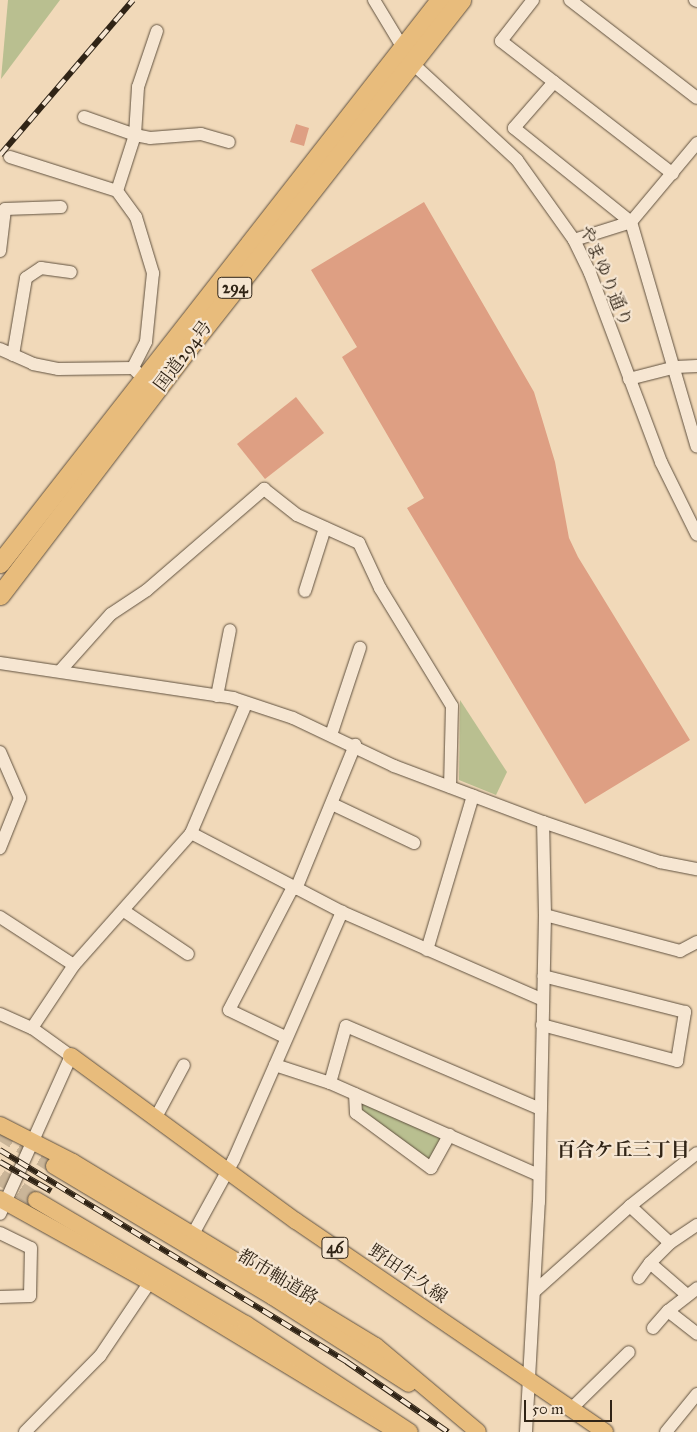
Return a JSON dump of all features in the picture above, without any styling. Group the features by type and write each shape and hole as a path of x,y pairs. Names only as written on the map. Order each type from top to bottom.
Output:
{"highway":[{"name":"国道294号","path":"407,56 440,0"},
{"name":"国道294号","path":"0,563 144,379 407,56 461,0"},
{"name":"国道294号","path":"0,595 144,379"}],"main road":[{"name":"野田牛久線","path":"70,1056 391,1287 528,1377 605,1432"},
{"path":"0,1125 34,1140 376,1346 476,1432"},
{"name":"都市軸道路","path":"54,1166 370,1358 476,1432"},
{"path":"36,1200 246,1324 410,1432"},
{"path":"2,1205 150,1282 398,1432"}],"street":[{"name":"やまゆり通り","path":"374,0 407,56 517,160 574,240 661,462 692,517 697,535"},
{"path":"533,0 501,41 673,174"},
{"path":"570,0 697,98"},
{"path":"117,191 134,135 138,87 157,31"},
{"path":"554,82 514,128 632,222 676,367 697,447"},
{"path":"84,117 134,135 150,138 201,134 229,142"},
{"path":"574,240 632,222 697,143"},
{"path":"0,349 33,364 58,369 144,379 153,273 136,217 117,191 10,157"},
{"path":"0,251 5,208 62,207"},
{"path":"13,355 26,278 41,268 71,272"},
{"path":"629,379 676,367 697,366"},
{"path":"60,672 111,614 147,590 264,489 297,516 359,543 380,588 452,706 450,787"},
{"path":"305,591 325,528"},
{"path":"218,696 230,630"},
{"path":"332,734 360,648"},
{"path":"0,663 218,696 246,704 332,734 394,766 543,822 660,862 697,869"},
{"path":"32,1028 74,965 191,833 246,704"},
{"path":"285,1037 229,1010 294,888 332,804 355,745"},
{"path":"0,752 20,798 0,848"},
{"path":"426,950 473,796"},
{"path":"332,804 414,843"},
{"path":"526,1432 528,1377 535,1291 541,1109 545,915 543,822"},
{"path":"191,833 342,912 543,1000"},
{"path":"124,910 188,954"},
{"path":"192,1234 226,1170 234,1159 275,1065 285,1037 342,912"},
{"path":"545,915 680,951 697,942"},
{"path":"0,917 74,965"},
{"path":"542,1025 677,1061 685,1012 544,976"},
{"path":"0,1014 32,1028 70,1056 34,1140 2,1205"},
{"path":"330,1083 346,1026 541,1109"},
{"path":"156,1119 184,1065"},
{"path":"275,1065 330,1083 539,1175"},
{"path":"355,1094 356,1113 430,1168 449,1135"},
{"path":"535,1291 630,1206 697,1153"},
{"path":"630,1206 670,1243"},
{"path":"639,1278 650,1263 670,1243 697,1225"},
{"path":"0,1233 31,1248 30,1296 0,1297"},
{"path":"650,1263 692,1292 668,1311 653,1328"},
{"path":"25,1432 100,1356 150,1282"},
{"path":"668,1311 697,1334"},
{"path":"571,1409 629,1352"},
{"path":"666,1432 697,1394"}],"green space":[{"path":"8,0 60,0 1,79"},
{"path":"460,700 507,772 496,795 459,780"},
{"path":"355,1094 449,1135 431,1168 356,1113"}],"building":[{"path":"296,124 309,128 304,146 290,142"},
{"path":"424,202 534,392 555,462 569,538 578,557 690,740 585,804 407,508 424,498 342,357 357,347 311,270"},
{"path":"296,397 324,433 265,479 237,444"}],"tunnel":[{"path":"0,1132 54,1166"},
{"path":"0,1177 36,1200"}],"railway":[{"path":"0,155 133,0"},
{"path":"0,1150 347,1362 448,1432"},
{"path":"0,1162 51,1191"}],"district":[{"name":"百合ケ丘三丁目","path":"623,1150"}]}
